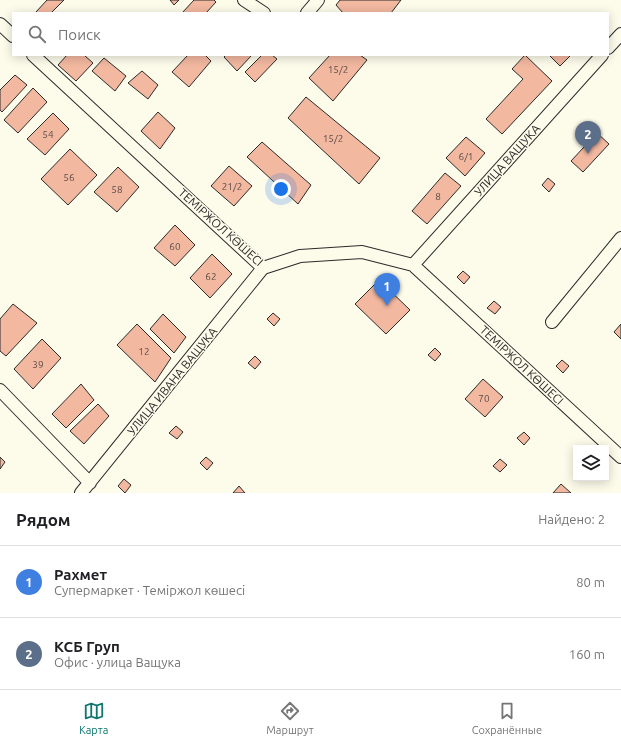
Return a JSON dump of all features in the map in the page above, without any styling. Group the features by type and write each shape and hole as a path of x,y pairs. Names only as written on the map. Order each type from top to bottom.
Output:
{"street":[{"path":"244,0 262,12"},
{"path":"308,12 318,0"},
{"path":"0,24 12,35"},
{"path":"609,47 621,34"},
{"name":"ТЕМІРЖОЛ КӨШЕСІ","path":"34,56 263,268 300,256 362,252 412,265 621,457"},
{"name":"УЛИЦА ВАЩУКА","path":"412,265 601,56"},
{"path":"552,322 621,238"},
{"name":"УЛИЦА ИВАНА ВАЩУКА","path":"81,493 263,268"},
{"path":"0,390 90,483"}],"building":[{"path":"47,0 64,0 52,12 36,12"},
{"path":"170,0 179,0 174,5"},
{"path":"194,0 214,0 216,2 207,12 183,12"},
{"path":"340,0 401,0 392,12 342,12 336,5"},
{"path":"66,56 85,56 93,63 76,81 58,65"},
{"path":"187,56 206,56 211,61 189,87 172,72"},
{"path":"225,56 251,56 237,71 224,57"},
{"path":"261,56 273,56 277,59 255,82 245,72"},
{"path":"329,56 361,56 367,60 333,101 309,78"},
{"path":"524,56 526,56 552,81 502,134 486,119 523,79 512,69"},
{"path":"550,56 570,56 560,66"},
{"path":"104,58 126,76 115,91 92,71"},
{"path":"142,71 158,85 148,99 128,83"},
{"path":"15,75 27,85 2,112 0,110 0,90"},
{"path":"33,88 47,102 18,133 4,120"},
{"path":"306,97 380,158 359,184 288,118"},
{"path":"158,112 175,128 160,149 141,131"},
{"path":"53,113 69,129 45,155 27,139"},
{"path":"597,133 609,144 583,172 571,161"},
{"path":"466,137 485,153 465,176 446,158"},
{"path":"262,142 311,185 298,204 247,157"},
{"path":"70,149 97,175 68,205 41,179"},
{"path":"229,166 252,186 234,206 211,186"},
{"path":"118,167 139,187 117,212 94,192"},
{"path":"445,173 461,186 427,224 412,211"},
{"path":"548,178 555,184 549,192 542,185"},
{"path":"175,225 195,245 175,266 154,248"},
{"path":"212,254 232,274 210,298 190,278"},
{"path":"463,271 470,277 464,284 457,277"},
{"path":"379,280 410,310 386,334 355,304"},
{"path":"494,301 501,307 495,314 487,308"},
{"path":"13,304 37,323 6,356 0,351 0,319"},
{"path":"273,313 280,319 274,326 267,319"},
{"path":"163,314 186,337 174,353 150,329"},
{"path":"137,324 171,358 155,382 117,345"},
{"path":"621,324 621,339 614,332"},
{"path":"42,339 61,358 33,389 14,369"},
{"path":"435,348 441,354 435,361 428,355"},
{"path":"255,356 261,362 255,369 248,363"},
{"path":"562,360 569,366 563,373 556,366"},
{"path":"483,379 503,397 485,417 465,399"},
{"path":"81,384 94,400 66,428 52,414"},
{"path":"98,404 109,416 84,444 70,431"},
{"path":"176,426 183,432 177,439 169,433"},
{"path":"524,432 530,438 524,445 517,438"},
{"path":"0,457 5,462 0,469"},
{"path":"206,457 213,463 207,470 200,463"},
{"path":"500,459 507,465 500,472 493,466"},
{"path":"124,479 131,485 125,493 118,486"},
{"path":"561,484 571,493 553,493"},
{"path":"239,486 245,493 233,493"}],"place":[{"name":"КСБ Груп","path":"588,154"},
{"name":"Рахмет","path":"387,306"}]}
